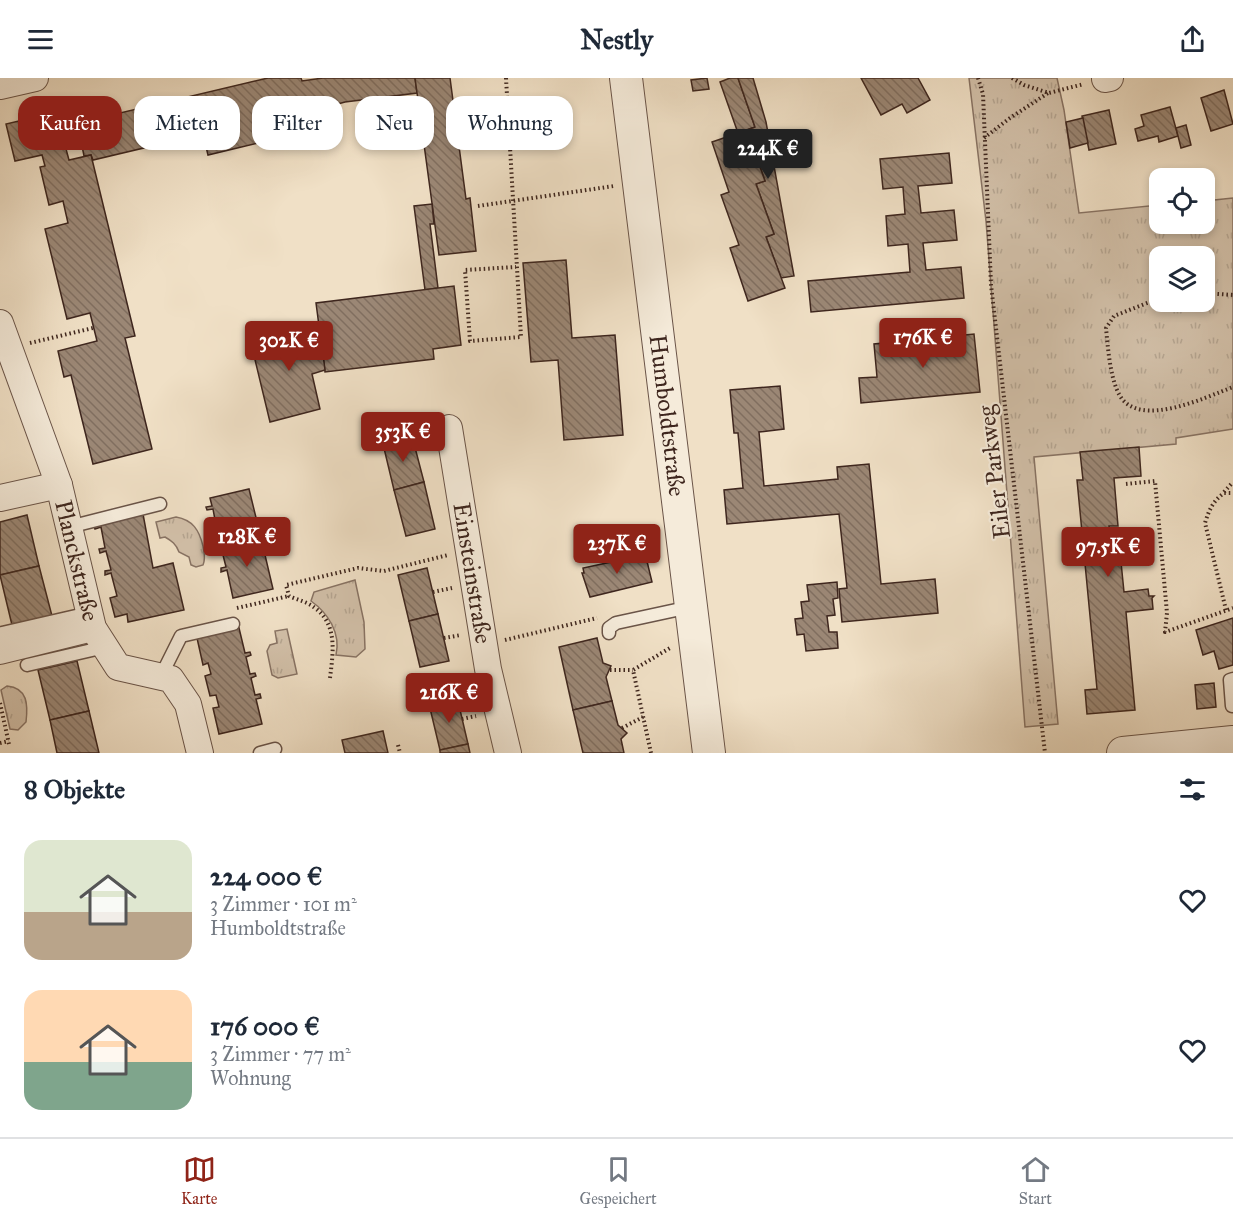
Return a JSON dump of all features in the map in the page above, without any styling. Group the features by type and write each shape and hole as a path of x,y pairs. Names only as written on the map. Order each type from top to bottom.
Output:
{"street":[{"path":"0,86 35,78"},
{"name":"Humboldtstraße","path":"626,78 709,753"},
{"name":"Planckstraße","path":"0,323 59,485 96,629 118,667 161,676"},
{"name":"Einsteinstraße","path":"449,428 484,645 508,753"},
{"path":"0,498 59,485"},
{"path":"1,642 96,629"},
{"path":"161,676 171,679 188,704 200,753"},
{"path":"1123,753 1177,750 1233,742"}],"lane":[{"path":"69,527 160,504"},
{"path":"609,633 609,628 616,623 691,607"},
{"path":"161,676 181,636 233,624"},
{"path":"27,664 96,629"},
{"path":"1232,706 1230,680 1233,679"},
{"path":"260,753 275,749"}],"path":[{"path":"506,78 521,337 470,341 465,270 516,267"},
{"name":"Eiler Parkweg","path":"978,78 983,94 991,285 1045,753"},
{"path":"1012,78 1024,85 1048,93"},
{"path":"984,138 1048,93 1108,79"},
{"path":"478,206 638,183"},
{"path":"1215,293 1233,294"},
{"path":"1149,302 1114,316 1106,328 1110,362 1119,395 1128,406 1147,411 1171,409 1233,387"},
{"path":"9,348 93,328"},
{"path":"1126,484 1155,481 1167,613 1165,632 1233,608"},
{"path":"1226,610 1205,523 1209,509 1233,482"},
{"path":"1224,493 1233,493"},
{"path":"330,678 333,642 327,623 315,608 289,596 286,585 358,568 384,571 469,550"},
{"path":"484,645 607,616"},
{"path":"610,670 633,670 675,645 695,642"},
{"path":"633,670 651,753"},
{"path":"0,703 9,742 0,743"},
{"path":"622,728 643,717"},
{"path":"398,745 400,753"}],"green space":[{"path":"969,78 1057,78 1079,213 1149,206 1149,234 1215,234 1215,200 1233,198 1233,429 1176,438 1176,444 1034,457 1058,724 1025,727 986,221"},
{"path":"176,517 191,523 197,531 204,551 203,565 196,567 191,565 189,557 179,552 172,541 165,537 160,538 156,522"},
{"path":"355,580 364,622 365,649 356,657 336,655 337,639 332,624 323,611 311,601 314,592"},
{"path":"287,629 297,674 278,678 272,675 267,651 270,645 277,643 275,631"},
{"path":"7,686 19,690 25,698 26,722 18,730 10,729 1,690"}],"building":[{"path":"268,78 301,78 302,81 323,78 415,78 417,93 393,96 355,96 355,101 343,103 343,96 252,96 252,144 240,147 240,96 192,96"},
{"path":"415,78 450,78 452,96 446,96 446,150 460,150 466,199 470,198 476,251 439,255 425,150 434,150 434,96 417,96"},
{"path":"707,78 709,89 693,91 691,80"},
{"path":"738,78 755,127 738,133 720,82"},
{"path":"738,78 753,78 766,122 794,276 781,278 766,237 774,234 756,184 765,181 747,130 755,127"},
{"path":"861,78 918,78 930,100 907,113 902,104 881,115"},
{"path":"1224,90 1233,124 1211,131 1201,98"},
{"path":"1170,107 1178,136 1159,142 1158,136 1138,141 1135,129 1144,126 1141,115"},
{"path":"134,110 135,150 93,160 91,155 84,156 83,150 122,150 122,113"},
{"path":"1109,110 1116,144 1089,150 1082,116"},
{"path":"1083,118 1088,143 1070,148 1066,122"},
{"path":"18,121 18,150 66,150 69,160 91,155 135,336 125,338 152,449 93,464 71,375 64,377 58,351 97,341 90,313 67,319 45,229 68,223 63,201 49,205 40,167 45,166 42,155 15,161 6,124"},
{"path":"1186,125 1191,145 1181,148 1176,128"},
{"path":"747,130 765,181 756,184 774,234 766,237 785,288 748,301 730,248 739,245 721,195 729,192 712,142"},
{"path":"207,150 229,150 208,155"},
{"path":"949,153 952,183 918,186 921,213 954,210 957,240 923,243 926,270 961,267 964,298 811,312 808,281 910,272 908,244 888,246 886,216 905,214 903,187 883,189 880,159"},
{"path":"432,204 434,224 430,224 438,288 425,290 414,206"},
{"path":"566,260 572,338 615,335 623,435 564,440 558,360 531,362 523,263"},
{"path":"454,286 461,345 433,349 434,359 325,372 316,303"},
{"path":"320,331 325,370 312,374 320,409 270,422 250,339 276,332 277,336"},
{"path":"974,334 980,392 861,403 859,378 877,377 874,344"},
{"path":"780,386 784,429 759,432 764,486 838,479 837,467 869,464 881,584 935,579 938,613 842,622 839,589 847,588 839,514 727,524 724,490 743,488 738,433 734,433 730,390"},
{"path":"412,436 424,482 394,490 383,444"},
{"path":"1139,447 1141,476 1114,478 1118,526 1109,526 1111,543 1119,542 1124,592 1148,589 1149,596 1154,596 1152,598 1153,609 1126,612 1135,710 1087,714 1085,690 1097,689 1077,480 1083,480 1080,452"},
{"path":"424,482 435,529 406,536 394,490"},
{"path":"249,489 261,538 222,547 217,528 211,529 211,526 216,525 213,509 207,510 206,507 212,506 210,498"},
{"path":"143,514 153,568 173,563 184,610 128,622 127,614 115,617 110,598 117,596 111,573 105,575 105,571 111,570 106,551 100,553 99,549 105,548 101,527 95,529 94,526"},
{"path":"27,515 39,566 0,575 0,522"},
{"path":"261,538 273,589 233,598 227,570 221,572 221,568 226,567 222,551 217,552 216,548"},
{"path":"645,553 652,582 590,597 582,573 584,573 583,568 611,562 612,557 617,556 620,559"},
{"path":"39,566 52,616 12,625 0,575"},
{"path":"427,568 438,614 409,621 398,575"},
{"path":"837,582 838,598 833,599 835,615 827,616 829,632 837,632 838,648 806,651 804,634 797,635 795,619 803,618 801,602 809,601 807,585"},
{"path":"438,614 449,661 420,667 409,621"},
{"path":"1233,618 1233,665 1219,669 1214,651 1203,655 1196,630"},
{"path":"239,628 245,653 250,652 251,655 246,657 250,674 255,673 256,676 251,678 255,695 260,694 261,698 256,699 262,724 219,734 213,708 219,707 216,695 210,696 205,676 211,674 208,663 203,665 197,638"},
{"path":"597,638 603,663 611,666 606,677 612,701 573,710 559,647"},
{"path":"77,661 89,711 50,720 38,670"},
{"path":"1214,683 1216,707 1197,709 1195,685"},
{"path":"457,697 468,744 440,750 429,704"},
{"path":"612,701 618,725 627,733 621,739 624,753 583,753 573,710"},
{"path":"89,711 99,753 57,753 50,720"},
{"path":"383,731 388,753 345,753 342,740"},
{"path":"468,744 470,753 440,753 440,750"}]}
